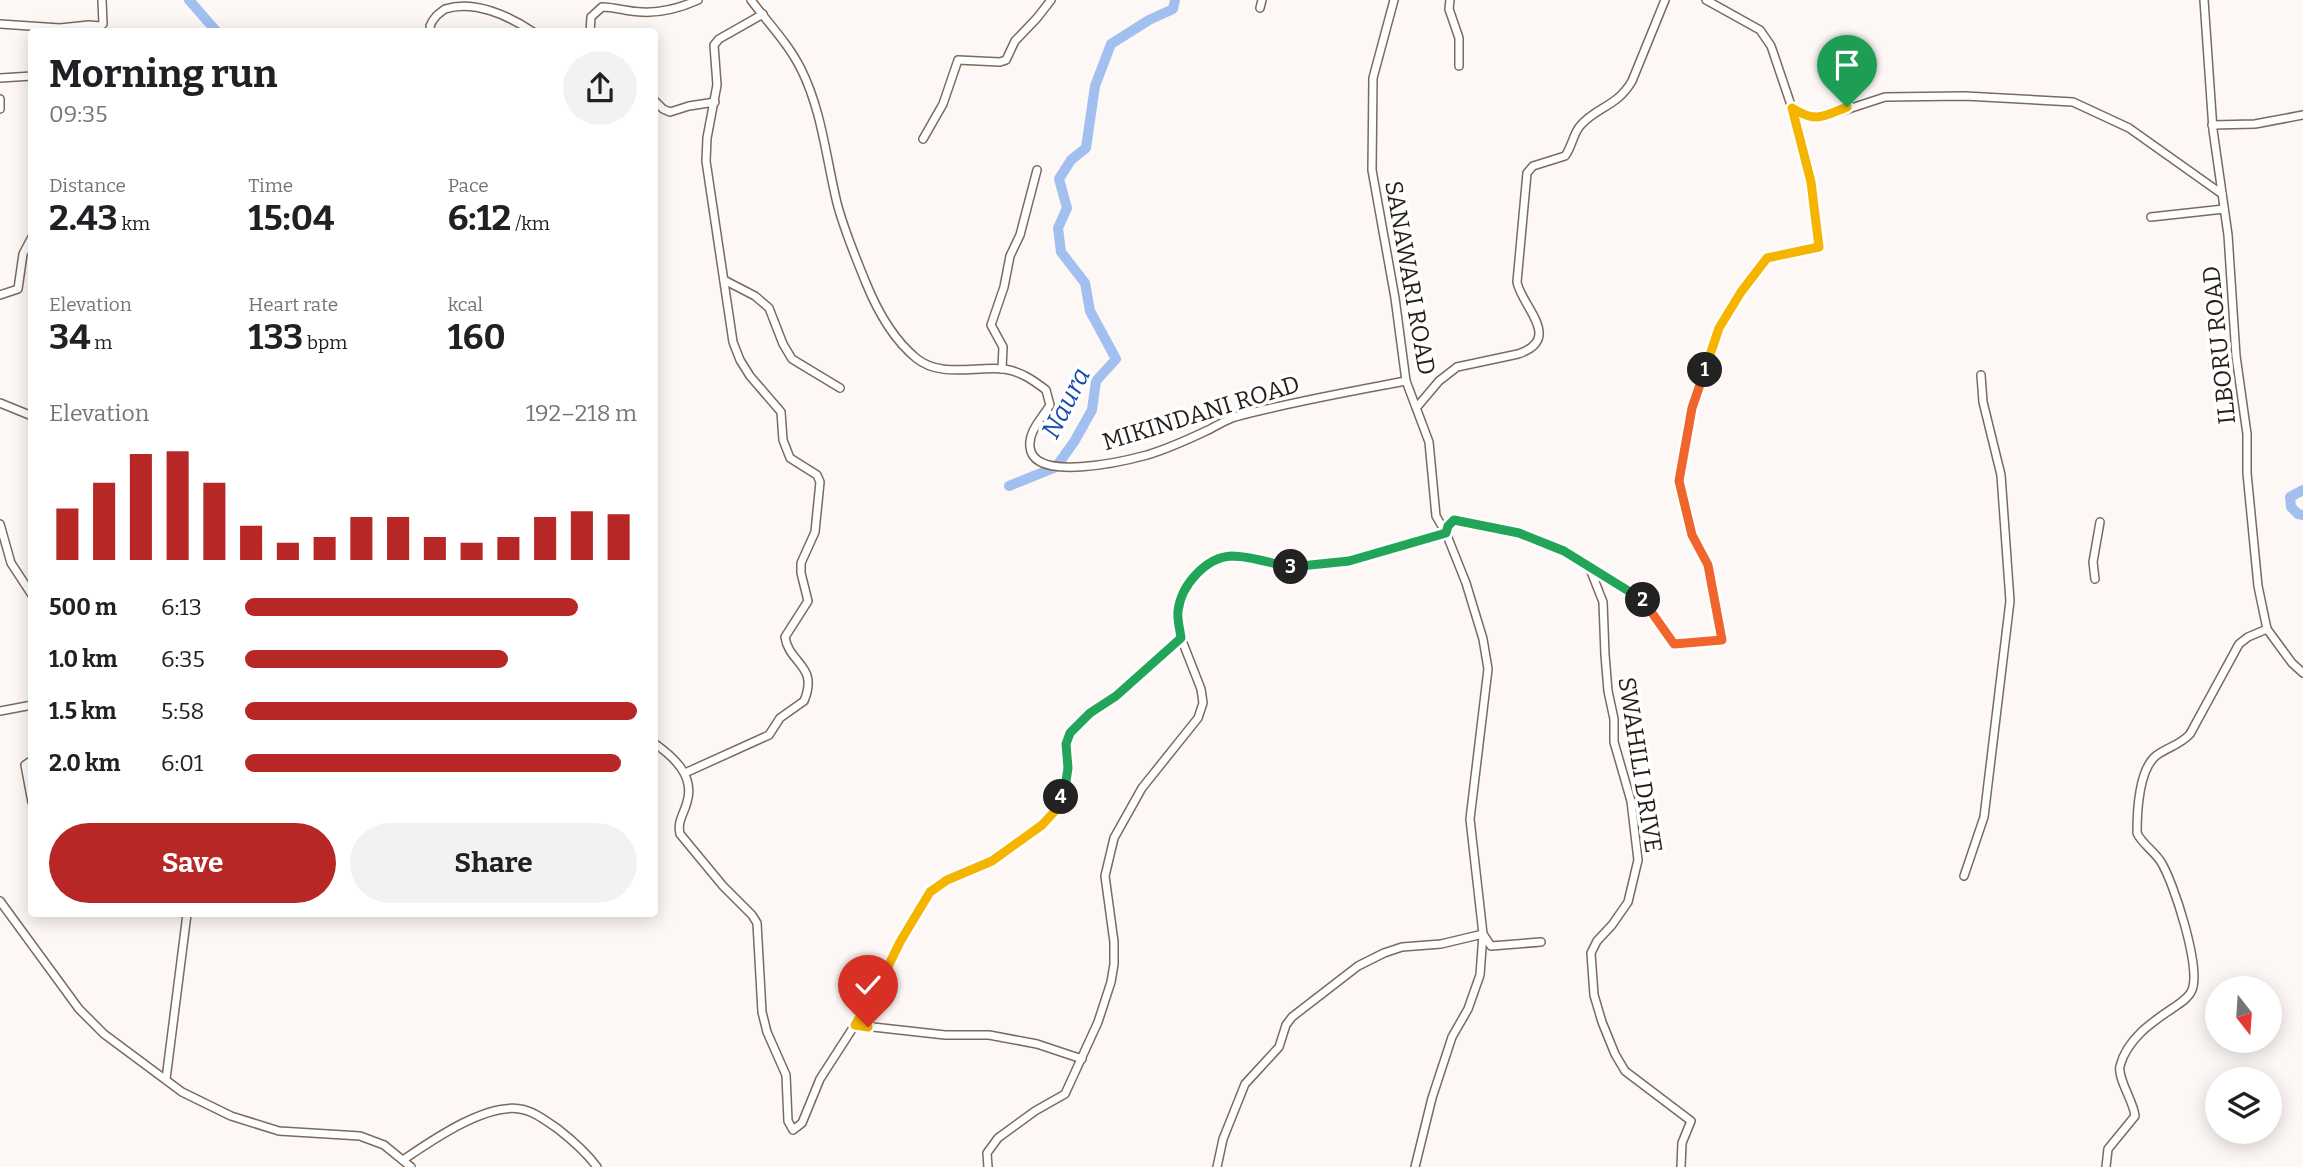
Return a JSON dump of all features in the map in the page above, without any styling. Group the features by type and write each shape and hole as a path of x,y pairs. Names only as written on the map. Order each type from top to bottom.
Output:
{"street":[{"path":"84,28 102,25 102,0"},
{"path":"593,28 591,17 602,7 656,12 671,10 698,0"},
{"name":"MIKINDANI ROAD","path":"751,0 780,34 810,91 843,225 878,310 909,351 923,363 944,369 1002,369 1016,372 1046,390 1050,405 1038,422 1030,444 1030,450 1039,462 1061,467 1124,461 1191,438 1232,418 1289,403 1406,381"},
{"path":"923,139 943,104 958,60 1006,60 1015,41 1051,0"},
{"name":"SANAWARI ROAD","path":"1394,0 1374,78 1372,170 1395,298 1406,381 1429,442 1436,516 1446,533 1466,583 1483,639 1488,669 1470,819 1483,934 1480,975 1468,1009 1452,1037 1432,1098 1415,1167"},
{"path":"1417,407 1450,371 1465,364 1525,352 1536,342 1539,331 1537,318 1521,294 1517,282 1527,173 1533,166 1564,156 1580,125 1624,94 1632,81 1665,0"},
{"path":"988,1167 986,1159 990,1147 1021,1120 1063,1097 1098,1022 1112,974 1114,942 1105,876 1114,838 1142,788 1198,718 1203,703 1201,689 1181,638 1178,612 1185,593 1201,570 1221,558 1246,557 1295,568 1349,561 1446,533 1454,520 1519,533 1564,551 1641,598 1674,644 1722,640 1708,565 1692,535 1679,481 1692,408 1719,328 1767,258 1819,247 1811,182 1792,108 1771,46 1760,30 1706,0"},
{"name":"ILBORU ROAD","path":"2204,0 2212,125 2228,235 2236,356 2247,434 2247,473 2258,586 2267,629 2292,663 2303,673"},
{"path":"431,28 436,15 464,1 497,9 527,28"},
{"path":"1448,1 1458,38 1459,66"},
{"path":"685,773 769,735 780,718 804,701 808,684 806,669 787,646 785,637 808,601 801,563 815,532 820,482 817,475 790,458 783,440 779,407 750,376 740,360 731,334 706,161 707,138 718,80 714,45 716,41 763,14"},
{"path":"0,24 69,28"},
{"path":"0,78 28,76"},
{"path":"1792,108 1807,117 1824,117 1885,97 1965,96 2073,102 2129,128 2221,194"},
{"path":"0,99 0,109"},
{"path":"658,104 670,112 715,102"},
{"path":"2212,125 2256,124 2303,115"},
{"path":"1002,369 1003,347 991,326 1037,170"},
{"path":"2151,216 2224,209"},
{"path":"0,295 18,289 23,254 28,245"},
{"path":"724,280 755,296 769,308 792,359 839,388"},
{"path":"1964,876 1984,817 2010,594 2002,483 1983,402 1981,375"},
{"path":"0,403 28,414"},
{"path":"2095,579 2093,562 2099,522"},
{"path":"0,524 11,563 28,589"},
{"name":"SWAHILI DRIVE","path":"1590,568 1603,601 1605,656 1614,719 1614,742 1632,805 1638,860 1628,902 1597,941 1591,953 1594,995 1615,1054 1625,1071 1691,1121 1681,1149 1681,1167"},
{"path":"2106,1167 2108,1149 2135,1116 2120,1071 2121,1063 2140,1033 2187,998 2193,985 2187,932 2169,878 2156,855 2137,833 2144,771 2156,756 2181,743 2190,734 2239,644 2267,629"},
{"path":"658,746 685,773 689,791 678,826 680,834 757,923 762,1012 767,1032 786,1075 788,1121 793,1130 802,1123 820,1079 880,983 900,942 930,892 947,880 992,861 1042,825 1054,812 1064,788 1068,768 1066,744 1070,733 1090,713 1116,696 1181,638"},
{"path":"0,711 28,706"},
{"path":"28,763 25,765 28,781"},
{"path":"0,901 79,1009 104,1034 182,1092 231,1116 279,1131 360,1136 384,1146 411,1167"},
{"path":"166,1079 187,917"},
{"path":"1217,1167 1223,1139 1245,1084 1279,1047 1286,1025 1292,1017 1359,966 1402,947 1441,944 1483,934 1491,946 1541,942"},
{"path":"855,1025 945,1035 989,1035 1037,1044 1082,1059"},
{"path":"403,1160 480,1116 518,1108 534,1114 570,1139 597,1167"}],"waterway":[{"path":"189,0 214,28"},
{"name":"Naura","path":"1009,486 1056,467 1092,410 1096,381 1116,359 1090,311 1085,283 1061,252 1058,228 1067,208 1059,179 1071,160 1086,148 1095,86 1111,44 1149,20 1173,9 1175,0"},
{"path":"2303,490 2290,497 2291,507 2303,515"}],"route":[{"path":"868,1027 855,1025 930,892 947,880 992,861 1049,818 1062,796 1066,781 1067,737 1078,723 1116,696 1138,674 1177,643 1181,638 1178,621 1180,603 1189,584 1212,561 1227,557 1246,557 1295,568 1349,561 1446,533 1454,520 1481,524 1519,533 1564,551 1641,598 1674,644 1722,640 1708,565 1692,535 1679,481 1692,408 1719,328 1741,292 1767,258 1819,247 1811,182 1792,108 1807,117 1824,117 1847,107"}]}
